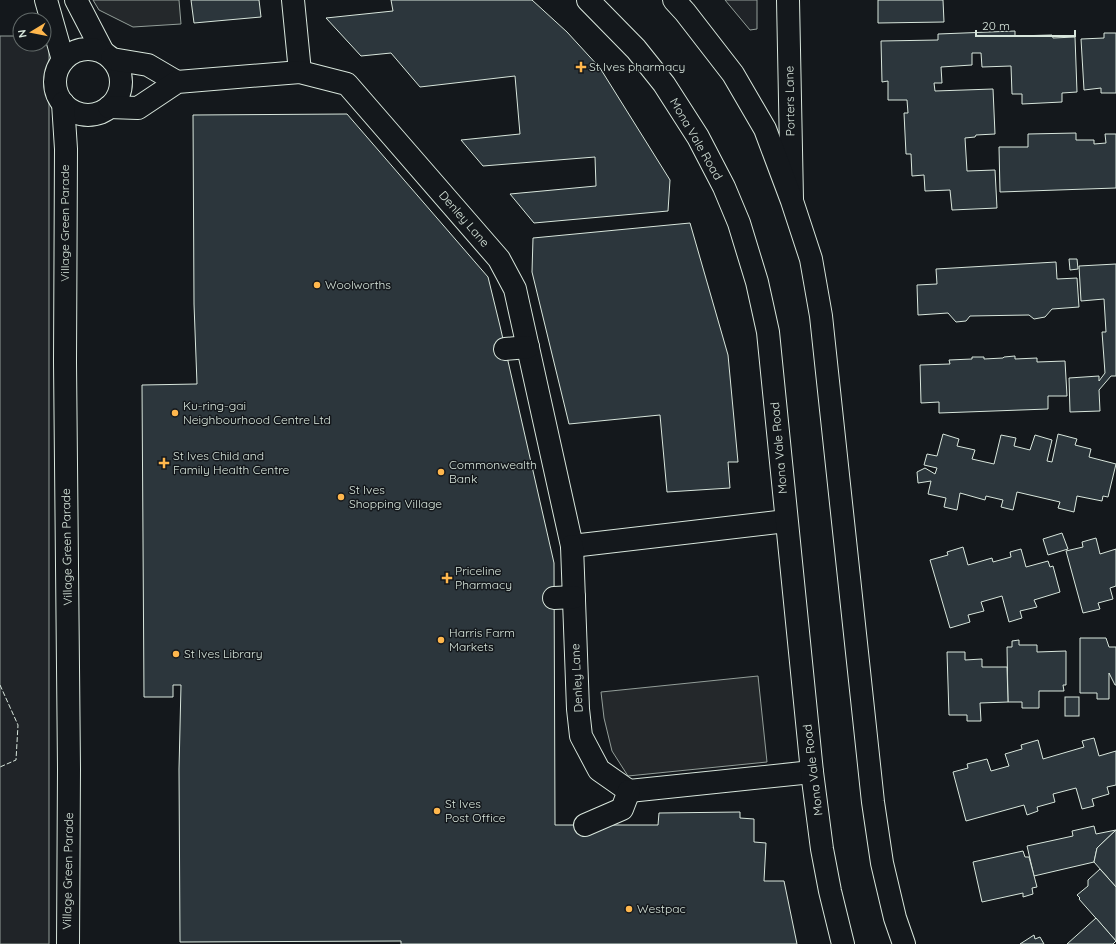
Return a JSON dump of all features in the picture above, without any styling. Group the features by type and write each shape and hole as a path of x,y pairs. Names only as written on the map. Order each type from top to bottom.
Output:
{"main road":[{"path":"46,0 63,60"},
{"path":"76,0 108,55 118,68 122,79 116,100 100,111 80,114 70,110 63,103 57,93 55,82 57,71 63,60 81,49 93,49 108,55 148,64 178,82"},
{"path":"293,0 300,72"},
{"name":"Mona Vale Road","path":"588,0 636,49 664,84 698,137 724,187 739,223 757,282 768,332 812,772 822,849 830,891 843,944"},
{"path":"674,0 733,74 765,129 792,201 811,259 822,316 873,802 882,862 895,918 904,944"},
{"name":"Porters Lane","path":"788,0 792,201"},
{"name":"Denley Lane","path":"100,111 138,108 178,82 300,72 347,84 499,259 515,289 572,546 564,598 581,736 599,770 629,791"},
{"name":"Village Green Parade","path":"63,103 66,149 65,362 69,769 68,944"},
{"name":"Village Green Parade","path":"66,149 100,111"},
{"path":"505,349 528,347"},
{"path":"572,546 786,521"},
{"path":"585,825 622,809 629,791 812,772"}],"shaded area":[{"path":"93,0 179,0 181,24 133,27 99,10"},
{"path":"725,0 757,0 757,29 750,30"},
{"path":"0,36 12,36 12,52 49,52 49,944 0,944"},
{"path":"758,676 767,762 628,776 612,751 604,718 601,692"}],"building":[{"path":"191,0 259,0 261,17 194,23"},
{"path":"391,0 532,0 567,32 600,68 670,180 668,211 534,223 510,194 596,186 595,157 483,166 461,140 520,134 515,76 420,87 391,53 361,56 326,18 393,11"},
{"path":"878,0 943,0 944,22 878,23"},
{"path":"1015,31 1015,36 1052,35 1053,38 1075,37 1077,92 1062,93 1062,102 1022,104 1022,94 1012,94 1011,66 982,67 981,53 972,53 972,65 941,67 942,83 934,83 935,91 993,89 995,134 976,135 975,137 965,138 967,171 995,170 997,208 952,210 950,190 925,191 924,175 912,176 911,154 906,154 904,113 908,113 907,100 888,100 888,81 882,82 881,41 938,40 938,34"},
{"path":"1104,33 1116,33 1116,93 1101,93 1101,88 1084,90 1081,39 1104,38"},
{"name":"St Ives Shopping Village","path":"347,114 488,277 554,563 555,825 658,825 659,813 740,812 740,818 754,819 754,842 766,843 764,881 784,881 797,944 401,944 401,941 180,942 179,769 181,685 173,685 173,697 144,697 142,385 197,384 194,304 193,115"},
{"path":"1076,133 1076,140 1094,140 1094,144 1106,143 1105,134 1116,134 1116,188 1000,192 999,147 1028,147 1028,134"},
{"path":"690,223 728,355 738,462 728,462 730,488 667,492 660,415 569,424 532,272 533,238"},
{"path":"1069,259 1077,259 1078,269 1070,270"},
{"path":"1056,262 1057,279 1077,278 1079,307 1052,309 1045,317 1034,319 1029,315 970,316 966,321 956,322 948,313 918,315 917,285 937,284 936,269"},
{"path":"1116,264 1116,376 1111,376 1099,390 1100,411 1070,412 1069,378 1099,376 1099,381 1105,373 1102,332 1106,332 1104,299 1081,301 1079,266"},
{"path":"1015,356 1015,359 1037,358 1037,362 1065,361 1067,396 1048,396 1048,409 939,413 939,402 921,403 920,365 950,364 949,360 972,359 972,357 984,357 984,359"},
{"path":"943,434 959,439 957,446 975,450 972,459 994,464 1001,435 1016,438 1014,446 1030,450 1035,435 1052,440 1047,461 1052,462 1058,434 1077,439 1075,445 1091,449 1089,457 1116,464 1108,497 1103,496 1102,501 1077,496 1074,512 1058,508 1060,502 1017,492 1013,510 1001,507 1003,500 986,496 985,500 960,493 957,510 944,507 946,498 928,494 931,481 918,483 917,472 925,468 935,474 937,468 924,465 927,454 937,456"},
{"path":"1062,533 1068,549 1048,555 1043,539"},
{"path":"1096,538 1100,554 1116,549 1116,586 1110,588 1113,599 1098,603 1100,609 1083,613 1066,551 1083,547 1082,542"},
{"path":"963,547 968,565 992,558 993,562 1011,557 1010,552 1021,549 1026,567 1048,561 1050,567 1053,566 1060,592 1034,600 1037,607 1020,611 1022,618 1009,622 1002,596 981,602 984,611 968,615 970,622 950,628 930,560 948,555 947,552"},
{"path":"1080,638 1106,638 1109,647 1116,647 1116,685 1109,673 1109,699 1097,699 1097,693 1080,693"},
{"path":"1019,640 1019,645 1037,645 1037,652 1066,651 1066,685 1063,685 1064,691 1039,691 1039,708 1022,708 1022,702 1008,702 1007,647 1012,647 1012,641"},
{"path":"947,652 965,652 965,660 982,659 982,667 1007,667 1008,702 980,703 981,721 967,721 967,715 949,715"},
{"path":"1065,697 1079,697 1079,716 1065,716"},
{"path":"1094,738 1099,756 1116,751 1116,785 1107,787 1109,794 1092,799 1094,806 1082,809 1076,788 1053,794 1055,802 1037,807 1038,811 1027,815 1024,805 966,821 953,772 968,768 967,764 987,759 991,771 1009,766 1005,754 1022,749 1021,745 1038,740 1043,759 1084,747 1082,741"},
{"path":"1094,826 1096,834 1116,830 1097,848 1094,862 1034,876 1027,846 1073,836 1072,831"},
{"path":"1116,830 1116,887 1094,862 1097,848"},
{"path":"1023,851 1025,857 1029,857 1037,887 1032,888 1033,894 1023,897 1023,893 982,902 973,862"},
{"path":"1100,869 1116,887 1116,941 1077,895 1088,886 1088,880"},
{"path":"1096,918 1116,941 1113,944 1067,944"},
{"path":"1034,935 1035,939 1040,937 1044,944 1020,944"}],"fence":[{"path":"0,685 18,725 16,760 0,767"}],"place":[{"name":"St Ives pharmacy","path":"581,67"},
{"name":"Woolworths","path":"317,285"},
{"name":"Ku-ring-gai Neighbourhood Centre Ltd","path":"175,413"},
{"name":"St Ives Child and Family Health Centre","path":"164,463"},
{"name":"Commonwealth Bank","path":"441,472"},
{"name":"St Ives Shopping Village","path":"341,497"},
{"name":"Priceline Pharmacy","path":"447,578"},
{"name":"Harris Farm Markets","path":"441,640"},
{"name":"St Ives Library","path":"176,654"},
{"name":"St Ives Post Office","path":"437,811"},
{"name":"Westpac","path":"629,909"}]}
